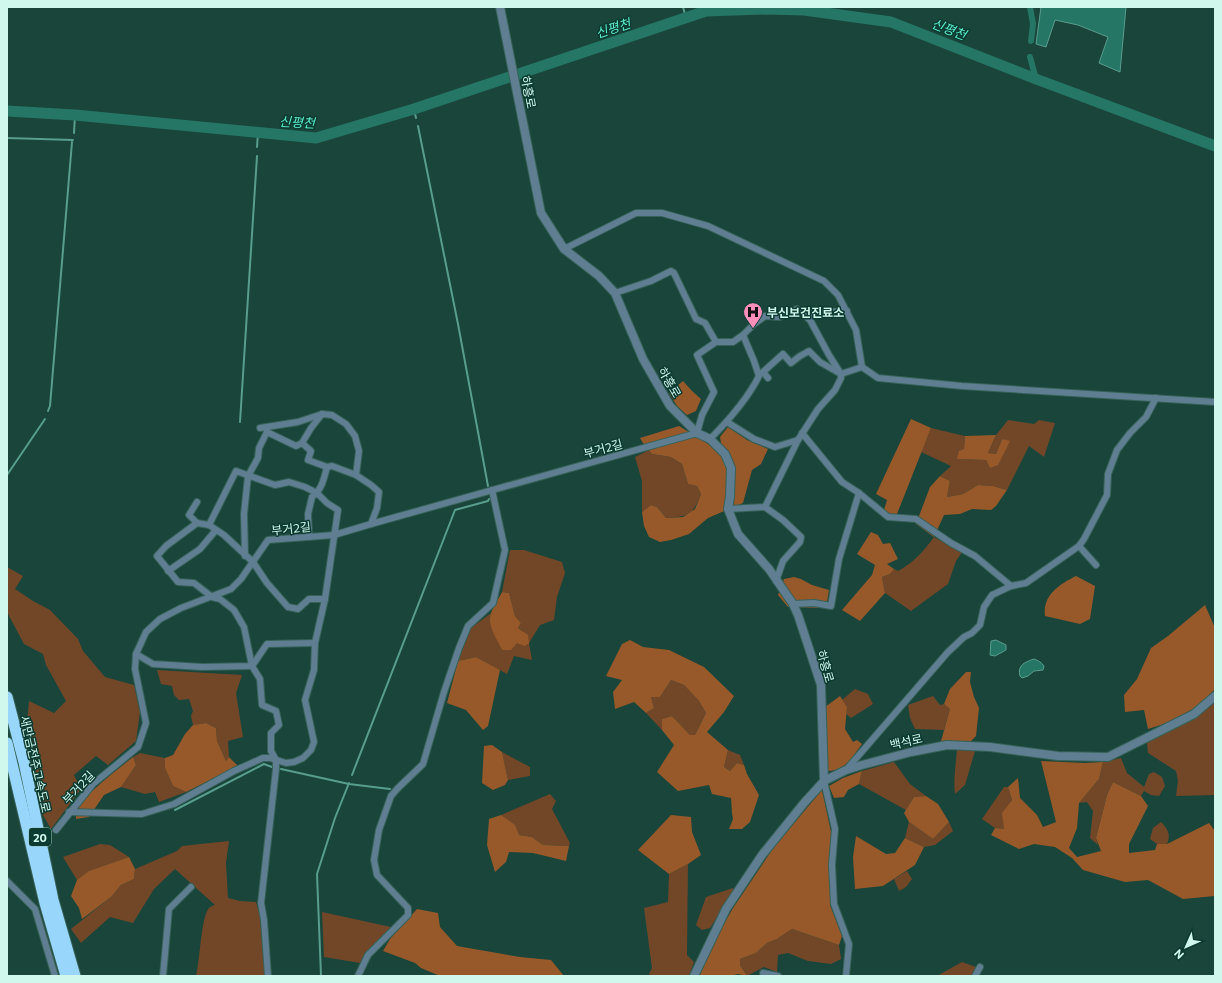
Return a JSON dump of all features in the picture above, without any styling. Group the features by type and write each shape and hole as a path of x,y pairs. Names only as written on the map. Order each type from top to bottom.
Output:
{"highway":[{"name":"새만금전주고속도로","path":"7,697 24,762 54,900 75,976"},
{"name":"새만금전주고속도로","path":"7,742 45,902 66,976"}],"street":[{"name":"하흥로","path":"500,7 541,213 564,249 599,276 615,293 643,359 670,406 697,433 710,440 725,454 731,468 728,509 738,534 769,569 793,604 821,685 824,781"},
{"path":"564,249 636,213 662,213 708,226 824,281 838,295 856,330 862,367 878,378 962,386 1215,402"},
{"path":"615,293 651,281 672,271 696,319 705,323 716,342"},
{"path":"697,433 702,416 714,392 697,355 716,342 733,342 765,316 779,317 797,309 810,320 831,359 841,374 841,378 835,390 818,409 802,433 765,507"},
{"path":"810,320 810,313 847,311"},
{"path":"710,440 742,404 759,376 743,335"},
{"path":"768,378 763,372 783,354 791,363 809,351 820,362 841,374 862,367"},
{"path":"846,770 948,652 980,625 984,607 992,595 1011,586 1026,583 1079,546 1107,495 1108,474 1117,450 1130,433 1146,417 1156,398"},
{"path":"264,429 296,446 302,443 322,414"},
{"path":"264,429 298,422 322,414 332,415 344,423 355,436 359,451 356,475"},
{"path":"727,422 754,439 774,447 798,440"},
{"path":"244,556 244,514 248,476 258,458 264,429"},
{"name":"부거2길","path":"56,830 93,784 138,747 146,723 135,669 136,654 146,632 160,619 181,608 231,589 242,579 268,540 334,535 697,433"},
{"path":"802,433 842,482 859,493 888,518 916,519 951,543 975,556 1011,586"},
{"path":"302,443 312,451 308,460 327,467 332,466 356,475 379,492 377,508 370,524"},
{"path":"309,537 308,514 312,496 317,493 327,467"},
{"path":"69,812 142,814 174,804 234,771 263,758 286,763 294,762 303,758 311,750 314,742 305,700 314,670 316,643 325,599 338,510 327,504 317,493 305,487 289,482 275,485 236,471 209,526"},
{"path":"358,976 368,954 408,915 408,908 378,875 374,860 379,830 391,796 423,764 444,692 468,626 493,603 505,550 492,490"},
{"path":"793,604 814,603 831,606 839,559 859,493"},
{"path":"197,502 189,515 197,523 209,526 224,535 244,556 253,562 267,583 288,607 298,609 309,599 325,599"},
{"path":"728,509 765,507 783,520 801,537 800,542 783,561 776,581"},
{"path":"197,523 166,546 157,556 178,582 194,583 212,597 220,599 234,610 244,627 252,666 260,679 262,705 276,711 279,725 271,733 271,751 276,760 261,902 264,920 268,976"},
{"path":"168,571 200,549 216,530"},
{"path":"1079,546 1096,565"},
{"path":"252,666 267,644 316,643"},
{"path":"136,654 153,664 202,667 252,666"},
{"name":"백석로","path":"694,976 726,909 758,861 804,803 824,781 846,770 910,752 947,745 990,747 1058,756 1108,757 1194,714 1215,696"},
{"path":"824,781 836,829 832,865 834,904 849,944 846,976"},
{"path":"7,881 35,909 55,976"},
{"path":"163,976 169,909 191,887"},
{"path":"975,976 980,967"},
{"path":"763,973 778,976"}],"shaded area":[{"path":"1041,7 1126,7 1120,72 1099,63 1108,37 1078,25 1055,20 1046,47 1036,44"},
{"path":"683,381 701,399 696,411 687,415 677,406 669,393"},
{"path":"911,419 931,428 897,514 889,514 884,510 887,500 876,494"},
{"path":"1008,420 1034,424 1039,420 1055,423 1044,457 1029,446 1007,490 993,486 978,485 963,494 947,497 950,481 940,476 951,466 921,452 931,428 965,436 964,450 958,459 986,460 990,468 1009,442 1002,439 996,454 988,453 996,435"},
{"path":"679,426 713,447 721,443 720,437 728,427 747,440 768,449 761,464 752,470 743,503 708,518 689,534 660,542 649,537 644,526 642,512 651,505 657,507 666,518 683,517 695,509 701,494 697,486 688,484 682,464 671,457 652,454 640,438"},
{"path":"996,435 988,453 996,454 1002,439 1010,441 998,465 990,468 986,460 957,459 959,451 964,449 965,436"},
{"path":"649,450 652,454 671,457 682,464 688,484 697,486 701,494 695,507 689,514 666,518 657,507 651,505 642,512 642,481 635,457"},
{"path":"940,476 950,481 947,497 963,494 978,485 993,486 1007,490 996,506 991,510 972,509 960,514 944,515 934,537 916,524 930,487"},
{"path":"871,532 878,535 883,544 890,543 898,559 887,564 894,569 890,574 882,577 885,593 860,621 842,610 872,575 875,565 857,554"},
{"path":"934,537 962,552 956,561 948,584 911,611 885,593 882,577 890,574 894,569 898,571 909,564 922,552"},
{"path":"510,550 524,550 562,562 565,573 557,597 554,620 540,625 529,643 532,660 514,656 507,674 476,657 458,661 471,628 491,613 490,621 502,650 523,631 518,628 521,623 515,616 509,593 502,592"},
{"path":"7,567 23,576 15,589 50,610 78,639 83,651 105,677 134,685 140,712 136,741 108,765 96,756 74,775 81,789 51,829 40,810 27,724 29,701 54,713 66,701 46,665 43,654 24,644 7,612"},
{"path":"1076,576 1095,586 1090,619 1080,624 1045,616 1046,602 1049,596 1058,587"},
{"path":"794,577 812,585 829,590 826,608 788,607 778,595 784,579"},
{"path":"502,592 509,593 515,616 521,623 518,628 528,635 529,643 525,646 517,643 511,650 502,650 493,632 490,621 492,610"},
{"path":"1205,605 1215,628 1215,689 1199,706 1167,723 1148,729 1144,710 1125,712 1124,695 1137,679 1151,648 1168,636"},
{"path":"630,640 643,647 669,650 704,667 734,696 724,712 707,732 728,750 724,767 730,771 737,763 744,765 747,774 759,795 750,822 742,829 729,829 733,819 731,798 712,794 709,785 678,791 657,772 674,745 662,730 662,719 672,716 690,735 695,735 706,713 699,701 684,685 671,680 660,697 651,697 654,708 646,713 634,702 615,709 613,692 622,680 606,676 622,644"},
{"path":"996,640 1006,645 1006,650 995,656 990,655 991,641"},
{"path":"476,657 500,670 488,726 483,730 466,710 447,703 458,661"},
{"path":"1034,659 1044,666 1043,670 1034,671 1028,676 1022,678 1019,672 1022,664"},
{"path":"157,670 242,675 236,693 243,737 228,741 229,757 226,761 217,741 216,728 206,723 193,725 191,716 193,711 189,699 179,700 174,695 172,686 161,684"},
{"path":"966,672 971,672 970,682 979,708 976,736 969,743 941,741 950,709 944,704 950,689"},
{"path":"671,680 684,685 699,701 706,713 695,735 690,735 672,716 662,719 662,730 646,713 654,708 651,697 660,697"},
{"path":"855,689 868,694 873,704 851,718 846,714 847,707 842,700"},
{"path":"840,696 847,707 845,729 853,742 857,740 862,744 844,766 828,771 825,707"},
{"path":"933,696 940,705 944,704 950,709 944,730 915,729 910,718 908,705"},
{"path":"1215,703 1215,795 1176,796 1178,781 1176,771 1148,753 1147,743"},
{"path":"206,723 216,728 217,741 226,761 229,757 238,766 186,792 173,786 165,768 165,758 173,755 185,734 193,725"},
{"path":"492,745 502,752 508,780 505,785 493,790 482,783 484,746"},
{"path":"957,749 975,751 965,785 955,794 954,778"},
{"path":"728,750 740,755 744,765 737,763 730,771 724,767"},
{"path":"502,752 530,767 530,776 508,780"},
{"path":"140,753 165,758 165,768 173,786 186,792 159,802 155,792 145,794 121,787 136,765 133,757"},
{"path":"133,757 136,765 121,787 104,795 89,817 76,819 77,810 86,797"},
{"path":"1121,758 1127,773 1144,787 1149,774 1154,772 1162,777 1165,786 1159,796 1151,795 1144,791 1141,796 1113,782 1107,795 1096,838 1098,845 1090,838 1093,811 1087,802 1079,803 1099,779 1103,762"},
{"path":"1041,761 1085,763 1103,762 1099,779 1079,803 1077,828 1069,848 1077,857 1101,851 1096,838 1107,795 1113,782 1141,796 1148,806 1129,844 1129,853 1155,850 1157,844 1167,844 1209,823 1215,831 1215,896 1183,899 1148,880 1125,882 1083,870 1072,858 1055,847 1034,844 1019,849 991,835 995,828 1004,829 1002,813 1012,800 1008,787 1018,778 1020,798 1037,815 1043,827 1056,822"},
{"path":"894,762 910,784 926,796 914,797 906,810 859,784 862,771"},
{"path":"862,771 859,784 848,790 844,797 834,798 829,786 843,778"},
{"path":"1004,787 1008,787 1012,800 1003,813 1004,829 995,828 982,819"},
{"path":"822,790 831,832 830,905 842,936 839,945 792,929 777,939 767,943 756,953 740,959 740,965 747,976 738,974 730,976 700,976 720,931 733,908 774,847"},
{"path":"550,794 556,801 552,809 570,843 569,846 543,845 532,837 519,835 501,815"},
{"path":"926,796 938,804 949,822 933,839 909,822 904,813 914,797"},
{"path":"501,815 515,825 519,835 532,837 543,845 569,846 566,861 533,853 509,852 506,862 495,872 487,845 489,819"},
{"path":"671,815 691,817 692,832 701,855 669,874 638,850"},
{"path":"909,822 933,839 949,822 953,831 935,845 924,847 905,838"},
{"path":"1161,822 1168,832 1169,838 1167,844 1157,844 1150,839 1153,828"},
{"path":"856,836 886,854 895,853 905,838 924,847 915,865 883,886 855,889 853,857"},
{"path":"229,841 226,863 228,898 240,901 256,902 260,916 265,976 196,976 204,920 209,908 215,905 175,869 154,889 133,923 110,917 81,943 71,929 111,897 121,885 134,879 135,869 177,851 182,846"},
{"path":"100,844 110,845 129,857 90,871 77,880 63,857"},
{"path":"129,857 135,869 134,879 121,885 111,897 82,919 79,908 71,896 77,880 89,871"},
{"path":"688,864 687,955 694,962 689,976 651,976 649,974 652,968 644,908 668,902 669,874"},
{"path":"907,871 912,879 906,887 899,891 894,879"},
{"path":"733,888 734,892 710,928 702,930 696,925 706,897"},
{"path":"417,909 438,913 440,927 457,946 520,957 551,960 564,976 440,976 421,968 415,963 383,951 390,939"},
{"path":"322,912 391,927 369,949 360,963 324,957"},
{"path":"792,929 839,945 841,959 831,964 808,961 788,953 778,955 777,972 764,967 747,976 740,965 740,959 756,953 767,943 777,939"},
{"path":"962,962 976,967 972,975 937,976"}],"waterway":[{"path":"683,7 686,18"},
{"path":"1030,7 1033,24 1031,41"},
{"name":"신평천","path":"7,111 75,115 316,138 414,109 706,11 766,9 804,10 891,22 1036,79 1215,146"},
{"path":"1030,57 1036,79"},
{"path":"414,109 416,118"},
{"path":"74,133 75,115"},
{"path":"418,126 458,324 488,486"},
{"path":"257,147 258,133"},
{"path":"7,138 73,140"},
{"path":"48,411 50,406 72,142"},
{"path":"240,422 257,156"},
{"path":"7,475 45,419"},
{"path":"352,775 455,510 488,501 489,499"},
{"path":"175,810 264,764 272,767"},
{"path":"281,769 349,784 390,789"},
{"path":"321,976 317,874 335,818 349,783"}],"place":[{"name":"부신보건진료소","path":"753,329"}]}
